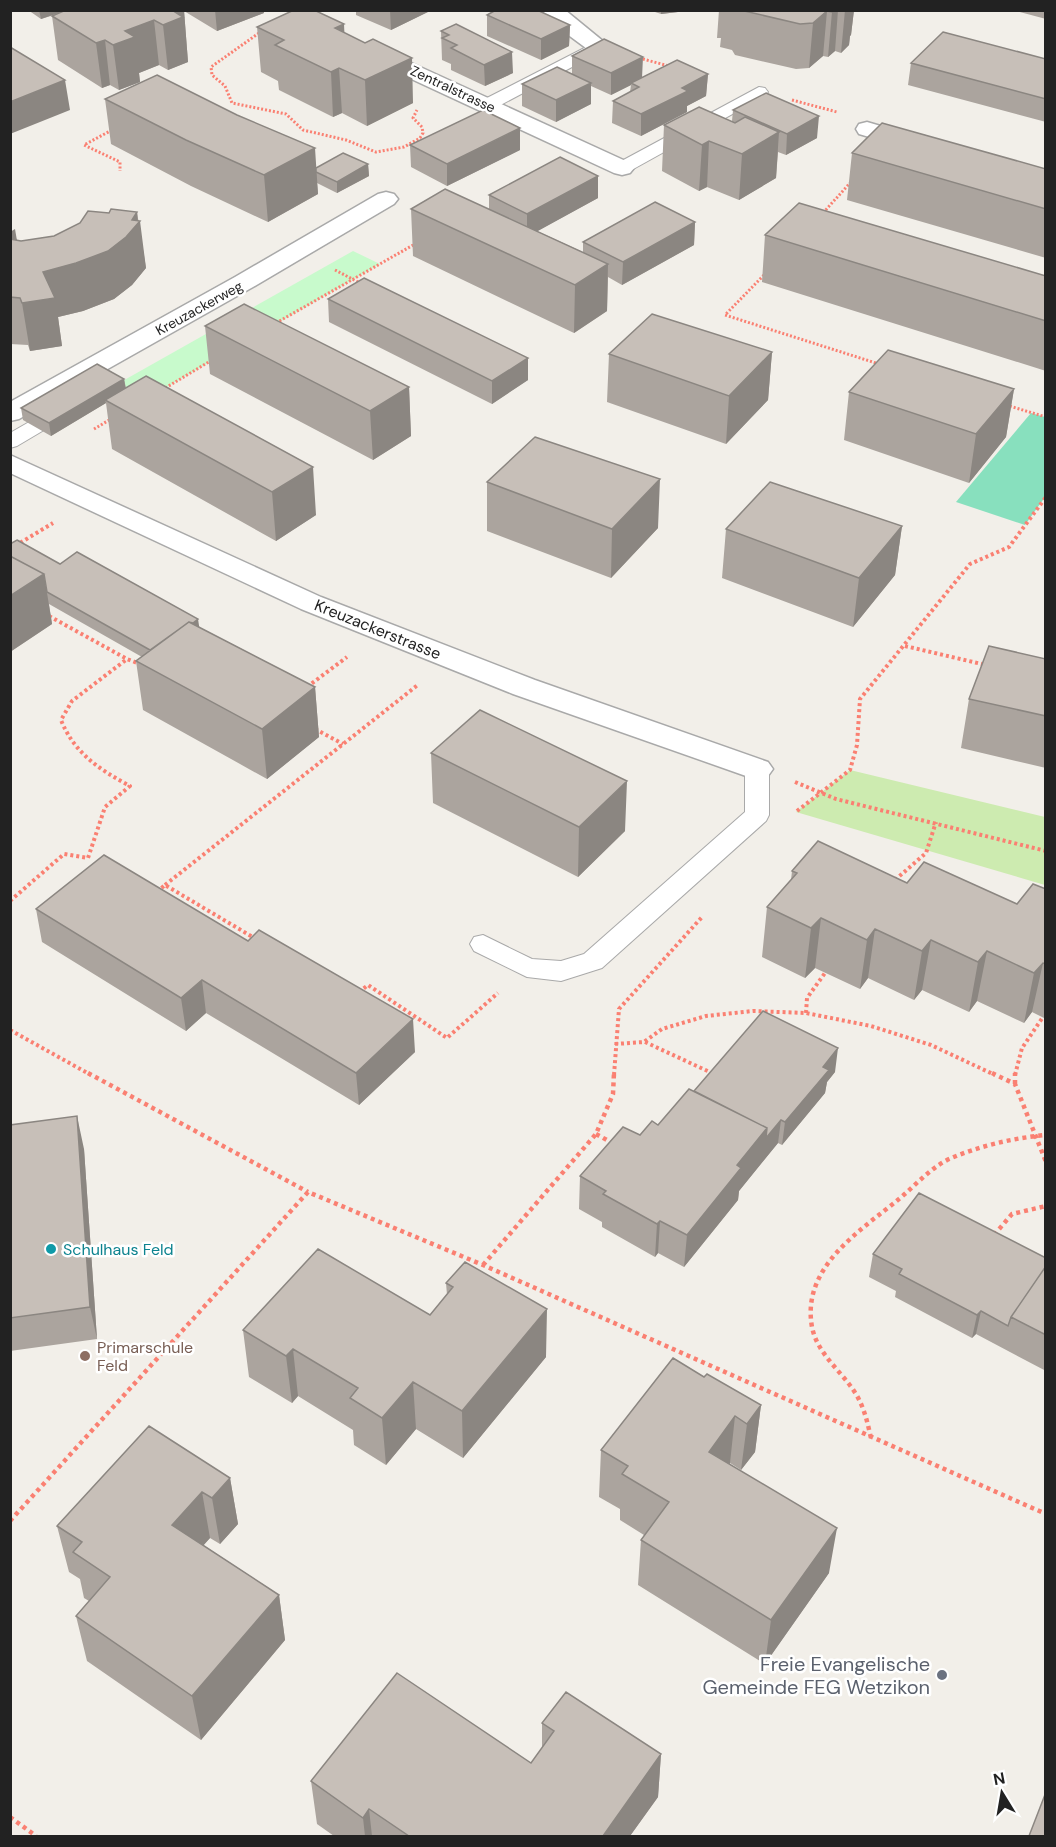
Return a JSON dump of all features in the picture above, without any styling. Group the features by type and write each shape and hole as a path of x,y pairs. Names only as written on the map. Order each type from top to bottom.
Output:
{"street":[{"path":"554,10 556,15 598,46"},
{"name":"Zentralstrasse","path":"353,43 622,168"},
{"path":"867,129 934,149"},
{"name":"Kreuzackerweg","path":"10,413 386,199"},
{"name":"Kreuzackerstrasse","path":"10,463 311,603 524,687 757,769"}],"lane":[{"path":"487,105 598,46"},
{"path":"622,168 759,92"},
{"path":"10,442 81,401"},
{"path":"483,944 527,968 561,971 593,961 757,815 757,769"}],"path":[{"path":"262,31 211,67 210,72 225,86 232,103 286,114 303,130 312,133 346,140 376,152 404,147 420,138 423,133 422,127 413,118 413,114 455,91"},
{"path":"116,129 84,145 120,162 120,171"},
{"path":"815,221 855,177"},
{"path":"271,326 416,243"},
{"path":"298,251 362,284"},
{"path":"766,273 725,315 884,365"},
{"path":"156,393 213,360"},
{"path":"997,402 1046,417"},
{"path":"86,434 116,416"},
{"path":"796,812 850,770 857,745 860,699 970,564 1009,547 1046,497"},
{"path":"10,549 57,520"},
{"path":"40,611 142,665"},
{"path":"904,646 991,666"},
{"path":"305,688 351,654"},
{"path":"88,858 105,807 130,786 95,768 65,733 61,720 72,701 127,659"},
{"path":"148,899 422,682"},
{"path":"306,724 343,744"},
{"path":"757,769 836,799 1046,851"},
{"path":"888,887 926,853 936,822"},
{"path":"10,901 64,854 88,858 96,864"},
{"path":"165,885 264,944"},
{"path":"483,1265 596,1134 613,1094 619,1009 704,915"},
{"path":"806,1013 807,998 825,973"},
{"path":"353,997 368,985 447,1038 496,995"},
{"path":"644,1042 662,1029 706,1016 753,1011 806,1013 871,1026 930,1045 1015,1084"},
{"path":"1043,1017 1020,1052 1015,1066 1015,1084 1046,1162"},
{"path":"10,1030 175,1122 308,1192 483,1265 1046,1514"},
{"path":"615,1044 644,1042 724,1078"},
{"path":"596,1134 616,1145"},
{"path":"871,1438 862,1404 846,1379 827,1359 816,1340 811,1314 815,1287 826,1263 847,1241 941,1163 969,1152 1037,1135 1046,1135"},
{"path":"10,1521 308,1192"},
{"path":"988,1243 1012,1214 1046,1206"},
{"path":"10,1817 36,1836"}],"green space":[{"path":"353,251 380,264 146,399 119,383"},
{"path":"1031,413 1045,417 1045,497 1025,525 956,502"},
{"path":"850,770 1045,817 1045,885 796,812"}],"building":[{"path":"66,10 172,10 183,17 163,25 154,20 125,31 135,37 113,45 105,40 96,43 52,16"},
{"path":"294,10 314,10 344,24 335,28 365,43 373,39 412,58 365,80 339,68 331,72 275,45 284,40 257,27"},
{"path":"496,10 537,10 570,25 541,39 487,15"},
{"path":"740,10 834,10 827,11 813,23 800,24"},
{"path":"456,24 512,52 484,65 451,48 457,45 442,38 449,35 441,31"},
{"path":"943,32 1046,59 1046,99 911,63"},
{"path":"604,39 643,57 611,73 572,56"},
{"path":"10,47 65,80 10,102"},
{"path":"677,60 708,74 682,88 688,91 641,114 613,101 639,87 631,83"},
{"path":"557,67 591,83 556,100 522,84"},
{"path":"157,75 237,115 315,148 264,175 186,140 105,99"},
{"path":"766,93 819,116 787,134 733,110"},
{"path":"699,107 735,123 745,117 779,132 742,154 709,141 702,145 664,125"},
{"path":"483,110 520,128 447,164 410,145"},
{"path":"882,123 1046,169 1046,209 852,153"},
{"path":"343,153 368,164 337,182 316,172 316,168"},
{"path":"560,157 598,176 527,214 489,195"},
{"path":"445,189 608,264 575,285 411,209"},
{"path":"655,202 695,222 623,262 583,242"},
{"path":"799,203 1046,276 1046,321 765,235"},
{"path":"111,209 137,212 132,220 140,221 126,237 108,251 43,272 55,298 22,303 20,298 10,297 10,239 21,241 54,236 80,223 88,211 109,213"},
{"path":"364,278 528,358 492,381 328,299"},
{"path":"244,304 409,387 370,411 205,326"},
{"path":"652,314 772,352 729,396 609,354"},
{"path":"888,350 1014,389 976,434 849,392"},
{"path":"97,364 124,379 49,423 21,408"},
{"path":"146,376 313,467 272,492 105,400"},
{"path":"535,437 660,479 612,529 487,482"},
{"path":"770,482 902,526 859,578 726,529"},
{"path":"17,540 60,564 77,552 198,619 193,623 189,622 150,650 47,592 44,574 10,556 10,544"},
{"path":"10,556 44,574 10,596"},
{"path":"189,622 315,687 262,729 136,661"},
{"path":"989,646 1046,659 1046,716 969,699"},
{"path":"480,710 627,781 579,827 431,753"},
{"path":"818,841 907,883 924,862 1017,904 1033,884 1046,889 1046,964 1043,963 1034,973 987,951 978,962 931,940 922,951 875,929 867,940 821,918 811,928 767,907 797,873 792,871"},
{"path":"104,855 248,941 259,930 413,1019 356,1073 202,980 181,998 36,909"},
{"path":"763,1011 838,1048 823,1067 829,1070 785,1122 781,1120 766,1138 767,1128 694,1091"},
{"path":"689,1089 767,1128 737,1165 741,1168 687,1235 660,1221 657,1224 603,1194 606,1191 580,1176 623,1127 640,1135 652,1121 658,1125"},
{"name":"Schulhaus Feld","path":"77,1116 90,1307 10,1318 10,1125"},
{"path":"919,1193 1046,1258 1046,1266 1011,1317 1008,1326 981,1311 977,1315 899,1274 902,1269 873,1254"},
{"path":"318,1249 430,1315 453,1287 446,1283 465,1262 547,1309 462,1411 413,1382 382,1418 350,1398 358,1388 293,1349 286,1356 243,1330"},
{"path":"1046,1266 1046,1335 1011,1317"},
{"path":"673,1358 704,1377 707,1374 761,1405 747,1424 735,1416 709,1452 837,1528 771,1620 641,1540 669,1502 622,1474 628,1466 601,1450"},
{"path":"149,1426 230,1478 212,1498 202,1492 172,1525 279,1595 192,1696 76,1616 110,1577 73,1552 82,1542 57,1526"},
{"path":"397,1673 531,1763 554,1731 542,1723 566,1692 661,1754 603,1836 409,1836 369,1809 363,1818 311,1781"},
{"path":"1046,1792 1046,1836 1029,1836"}],"place":[{"name":"Schulhaus Feld","path":"51,1249"},
{"name":"Primarschule Feld","path":"85,1356"},
{"name":"Freie Evangelische Gemeinde FEG Wetzikon","path":"942,1675"}]}
